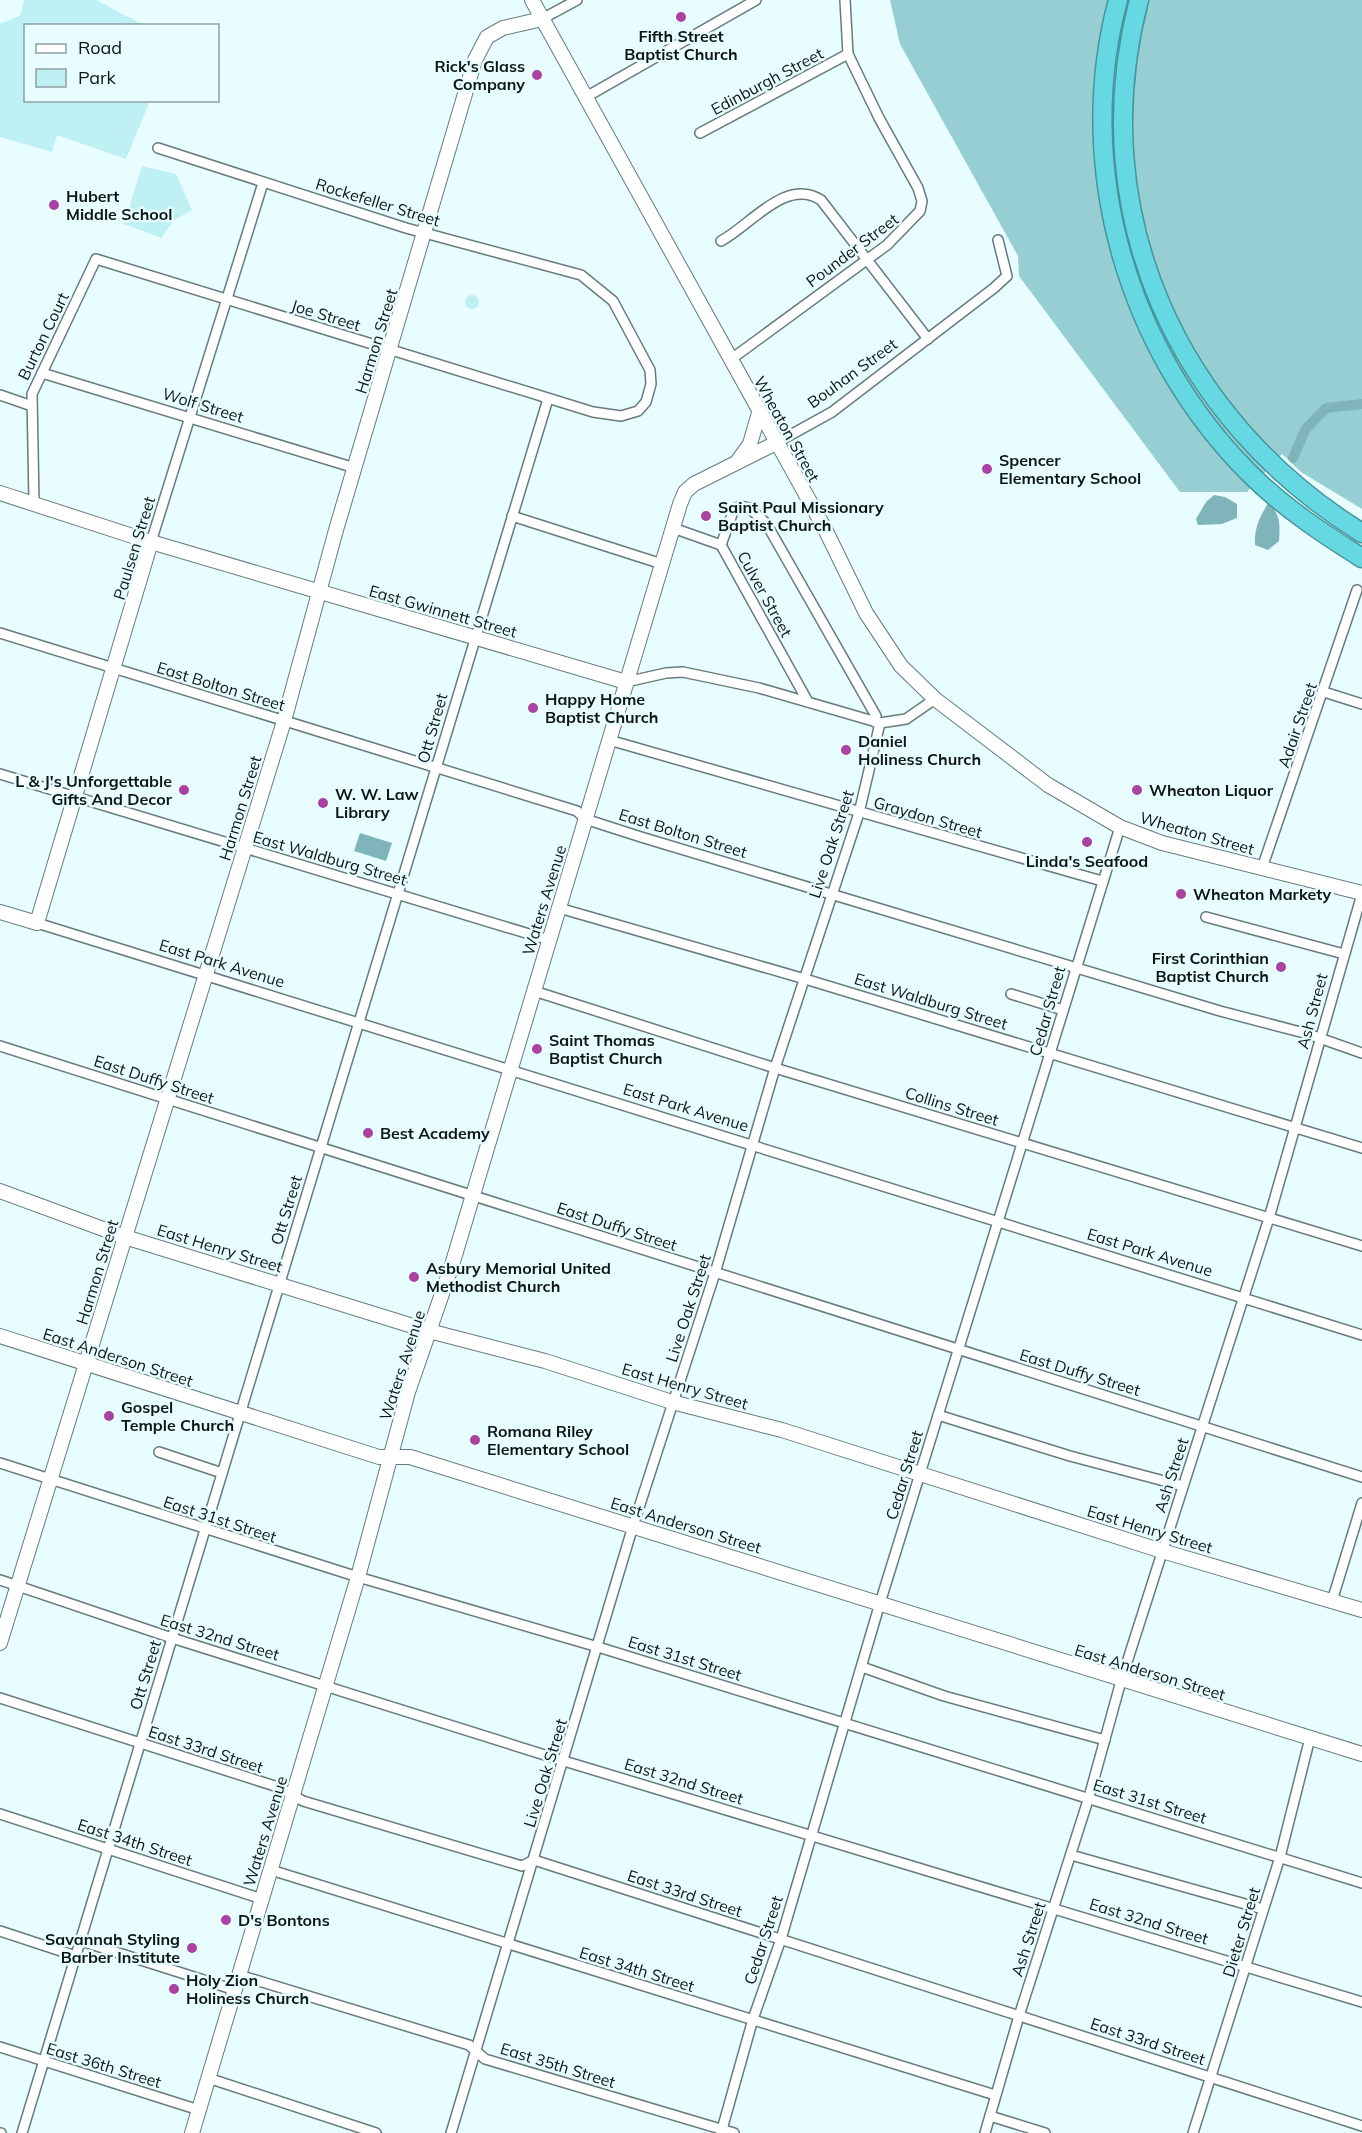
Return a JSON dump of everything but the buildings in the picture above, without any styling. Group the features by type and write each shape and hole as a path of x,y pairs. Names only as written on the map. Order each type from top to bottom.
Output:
{"highway":[{"path":"1118,0 1104,83 1104,155 1113,225 1133,294 1164,359 1203,419 1250,473 1306,521 1362,558"},
{"path":"1139,0 1125,85 1124,153 1134,221 1153,286 1182,349 1219,407 1264,459 1314,501 1362,533"}],"main road":[{"name":"Wheaton Street","path":"532,0 825,529 866,613 901,666 935,699 1048,785 1120,827 1162,843 1362,894"},
{"name":"Harmon Street","path":"0,1643 284,721 355,468 475,60 487,37 503,28 543,19"},
{"path":"737,463 750,444 759,413"},
{"name":"Bouhan Street","path":"680,504 685,492 694,484 776,443"},
{"name":"East Gwinnett Street","path":"0,493 319,593 476,636 627,682"},
{"name":"Waters Avenue","path":"192,2133 358,1577 391,1456 472,1196 680,504"},
{"name":"Paulsen Street","path":"37,923 152,542"},
{"name":"East Park Avenue","path":"0,912 37,923"},
{"name":"East Henry Street","path":"0,1191 125,1237 429,1331 545,1361 672,1402 782,1430 1162,1551 1362,1610"},
{"name":"East Anderson Street","path":"0,1336 379,1457 410,1457 880,1603 1121,1681 1362,1754"}],"street":[{"path":"543,19 577,0"},
{"path":"586,97 756,0"},
{"name":"Pounder Street","path":"730,360 866,259 913,221 920,211 922,201 918,188 879,118 848,54 844,0"},
{"name":"Edinburgh Street","path":"700,133 848,54"},
{"name":"Rockefeller Street","path":"158,148 406,228 581,275 613,301 650,370 651,384 647,399"},
{"name":"Paulsen Street","path":"152,542 263,183"},
{"path":"721,241 740,231 787,194 811,194 820,200 928,339"},
{"name":"Bouhan Street","path":"776,443 832,412 1007,276 998,240"},
{"name":"Joe Street","path":"96,259 593,412 621,416 638,411 647,399"},
{"name":"Burton Court","path":"34,503 32,394 96,259"},
{"name":"Wolf Street","path":"42,373 355,468"},
{"path":"0,395 32,406"},
{"name":"Ott Street","path":"22,2133 548,399"},
{"path":"721,544 734,509 741,506 749,508 766,523 814,603 878,722 906,719 935,699"},
{"path":"512,516 662,564"},
{"name":"Culver Street","path":"673,528 721,544 808,702"},
{"name":"Adair Street","path":"1262,868 1357,590"},
{"name":"East Bolton Street","path":"0,633 578,811 585,819 1220,1011 1320,1038 1362,1053"},
{"name":"East Gwinnett Street","path":"627,682 666,673 683,672 808,702 878,722"},
{"path":"1324,692 1362,704"},
{"name":"Live Oak Street","path":"451,2133 633,1526 716,1273 775,1068 859,813 878,722"},
{"name":"Graydon Street","path":"609,740 1102,881"},
{"name":"East Waldburg Street","path":"0,774 244,850 397,892 549,940"},
{"name":"Cedar Street","path":"722,2131 753,2019 781,1940 880,1603 1120,827"},
{"name":"Ash Street","path":"986,2133 1019,2016 1089,1797 1121,1681 1269,1218 1362,894"},
{"name":"East Waldburg Street","path":"559,908 805,979 1362,1148"},
{"path":"1206,917 1344,954"},
{"name":"East Park Avenue","path":"37,923 1362,1335"},
{"name":"Collins Street","path":"534,991 775,1068 1362,1246"},
{"path":"1011,994 1063,1010"},
{"name":"East Duffy Street","path":"0,1046 1362,1477"},
{"path":"938,1415 1070,1456 1183,1486"},
{"path":"159,1452 222,1473"},
{"name":"East 31st Street","path":"0,1463 205,1530 598,1647 1362,1883"},
{"path":"1332,1601 1362,1503"},
{"name":"East 32nd Street","path":"0,1580 172,1638 564,1761 1362,2002"},
{"path":"862,1667 944,1696 1105,1740"},
{"name":"East 33rd Street","path":"0,1698 293,1794 303,1801 522,1866 534,1860 1362,2126"},
{"name":"Dieter Street","path":"1193,2133 1280,1857 1310,1738"},
{"name":"East 34th Street","path":"0,1814 262,1899"},
{"path":"1071,1855 1263,1909"},
{"name":"East 34th Street","path":"270,1870 508,1946 753,2019 995,2095"},
{"path":"0,1931 75,1956"},
{"path":"81,1941 234,1990"},
{"name":"East 35th Street","path":"239,1975 469,2045 485,2059 735,2133"},
{"name":"East 36th Street","path":"0,2047 199,2110"},
{"path":"208,2078 376,2133"},
{"path":"990,2116 1045,2133"}],"green space":[{"path":"24,0 96,0 142,24 24,24 24,102 150,102 126,159 57,135 52,152 0,137 0,24 21,15"},
{"path":"142,166 176,174 192,210 174,220 161,238 124,224"},
{"path":"472,295 477,297 479,302 477,307 472,309 467,307 465,302 467,297"}],"shaded area":[{"path":"890,0 1362,0 1362,509 1301,472 1282,454 1247,492 1180,492 1019,276 1018,256 900,44"},
{"path":"1214,495 1225,497 1237,504 1237,518 1222,524 1198,525 1196,519 1206,502"},
{"path":"1268,503 1279,520 1280,530 1279,541 1268,550 1255,545 1255,533"},
{"path":"360,833 392,843 386,861 354,851"}],"waterway":[{"path":"1293,458 1305,430 1326,408 1362,404"}],"place":[{"name":"Fifth Street Baptist Church","path":"681,17"},
{"name":"Rick's Glass Company","path":"537,75"},
{"name":"Hubert Middle School","path":"54,205"},
{"name":"Spencer Elementary School","path":"987,469"},
{"name":"Saint Paul Missionary Baptist Church","path":"706,516"},
{"name":"Happy Home Baptist Church","path":"533,708"},
{"name":"Daniel Holiness Church","path":"846,750"},
{"name":"L & J's Unforgettable Gifts And Decor","path":"184,790"},
{"name":"Wheaton Liquor","path":"1137,790"},
{"name":"W. W. Law Library","path":"323,803"},
{"name":"Linda's Seafood","path":"1087,842"},
{"name":"Wheaton Markety","path":"1181,894"},
{"name":"First Corinthian Baptist Church","path":"1281,967"},
{"name":"Saint Thomas Baptist Church","path":"537,1049"},
{"name":"Best Academy","path":"368,1133"},
{"name":"Asbury Memorial United Methodist Church","path":"414,1277"},
{"name":"Gospel Temple Church","path":"109,1416"},
{"name":"Romana Riley Elementary School","path":"475,1440"},
{"name":"D's Bontons","path":"226,1920"},
{"name":"Savannah Styling Barber Institute","path":"192,1948"},
{"name":"Holy Zion Holiness Church","path":"174,1989"}]}
